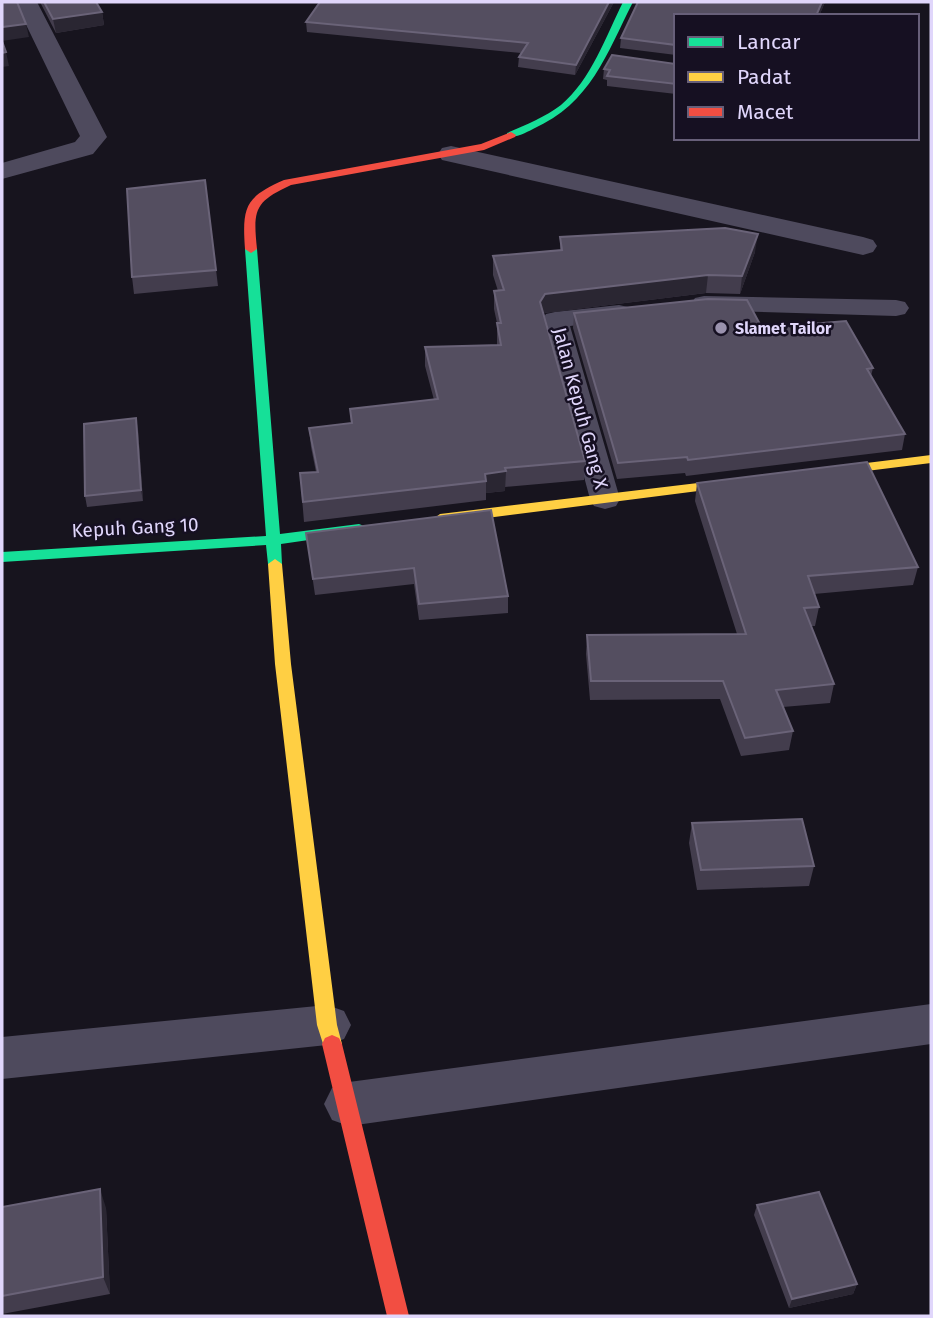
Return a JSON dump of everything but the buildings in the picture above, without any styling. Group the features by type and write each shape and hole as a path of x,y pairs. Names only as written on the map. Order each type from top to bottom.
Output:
{"street":[{"path":"2,171 84,148 94,136 26,2"},
{"path":"398,1316 349,1104 327,1025 283,664 271,540 248,213 260,194 288,182 484,147 546,120 569,103 583,86 628,2"},
{"path":"600,55 625,58"},
{"path":"451,154 863,246"},
{"path":"795,475 931,459"},
{"path":"418,522 768,479"},
{"name":"Kepuh Gang 10","path":"3,563 271,540 378,527"},
{"path":"349,1104 931,1024"},
{"path":"2,1058 327,1025"}],"lane":[{"path":"679,307 706,304 896,308"},
{"name":"Jalan Kepuh Gang X","path":"605,499 555,320 651,310"}],"traffic: fast":[{"path":"511,135 555,114 577,94 594,70 628,2"},
{"path":"251,249 275,564"},
{"path":"2,557 271,540 359,529"}],"traffic: slow":[{"path":"818,473 931,459"},
{"path":"440,519 748,481"},
{"path":"275,564 283,664 327,1025 332,1044"}],"traffic: jam":[{"path":"251,249 249,222 252,206 264,194 288,182 484,147 511,135"},
{"path":"332,1044 398,1316"}],"place":[{"name":"Slamet Tailor","path":"721,328"}]}
